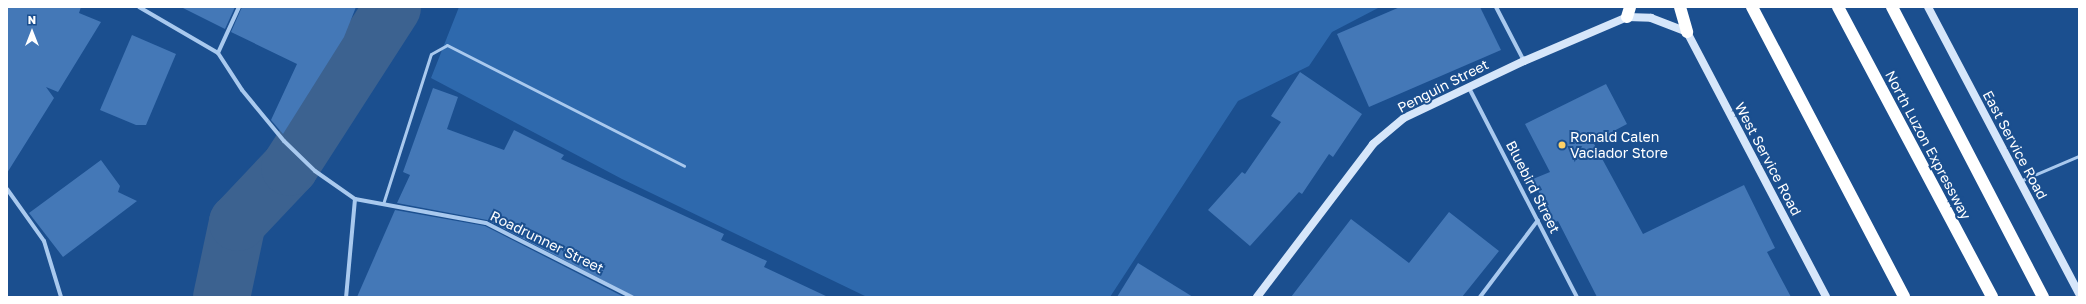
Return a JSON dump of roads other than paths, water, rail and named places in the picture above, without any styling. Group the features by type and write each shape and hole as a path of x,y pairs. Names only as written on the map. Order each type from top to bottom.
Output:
{"highway":[{"path":"1680,7 1687,32"},
{"path":"1752,7 1904,297"},
{"name":"North Luzon Expressway","path":"1838,7 1992,297"},
{"path":"1892,7 2043,297"}],"street":[{"path":"139,7 218,53 242,90 284,141 315,170 355,199 346,297"},
{"path":"218,53 239,7"},
{"path":"1496,7 1524,60"},
{"name":"East Service Road","path":"1928,7 2079,294"},
{"name":"Penguin Street","path":"1257,297 1373,144 1404,118 1468,86 1629,12 1651,18 1687,32"},
{"name":"West Service Road","path":"1687,32 1826,297"},
{"name":"Bluebird Street","path":"1468,86 1577,297"},
{"path":"7,189 44,241 61,297"},
{"name":"Roadrunner Street","path":"355,199 486,223 632,297"},
{"path":"1480,297 1538,220"}],"lane":[{"path":"383,204 431,54 447,45 684,166"},
{"path":"2020,182 2079,156"}],"waterway":[{"path":"221,297 237,222 289,167 392,7"}],"place":[{"name":"Ronald Calen Vaciador Store","path":"1562,145"}]}
